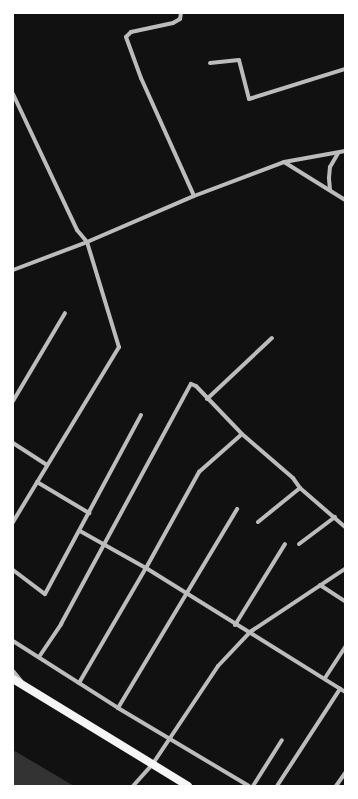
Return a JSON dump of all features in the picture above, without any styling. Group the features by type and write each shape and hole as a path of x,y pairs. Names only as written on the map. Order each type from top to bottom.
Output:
{"main road":[{"path":"13,679 188,786"}],"street":[{"path":"181,13 180,19 173,23 131,32 126,37 141,78 194,196"},
{"path":"210,63 239,60 249,99 345,69"},
{"path":"13,94 77,230 87,242 119,347 13,522"},
{"path":"13,270 87,242 194,196 284,162 345,151"},
{"path":"330,190 330,167 338,153"},
{"path":"284,162 345,200"},
{"path":"340,196 345,195"},
{"path":"13,401 65,313"},
{"path":"207,399 272,338"},
{"path":"39,658 61,624 105,545 190,385 196,386 242,434 267,454 293,478 300,488 345,526"},
{"path":"13,570 45,594 141,415"},
{"path":"80,683 199,472 242,434"},
{"path":"13,443 47,465"},
{"path":"37,482 89,513"},
{"path":"258,522 300,488"},
{"path":"118,708 236,509"},
{"path":"298,544 335,517"},
{"path":"80,531 146,568 235,625 250,632 345,692"},
{"path":"235,625 285,544"},
{"path":"133,786 152,765 218,666 250,632 345,569"},
{"path":"320,585 345,601"},
{"path":"13,641 118,708 171,738 249,786"},
{"path":"325,678 345,647"},
{"path":"13,671 27,687"},
{"path":"277,786 340,689"},
{"path":"253,786 282,740"},
{"path":"336,786 345,773"}],"shaded area":[{"path":"13,750 74,786 13,786"}]}
